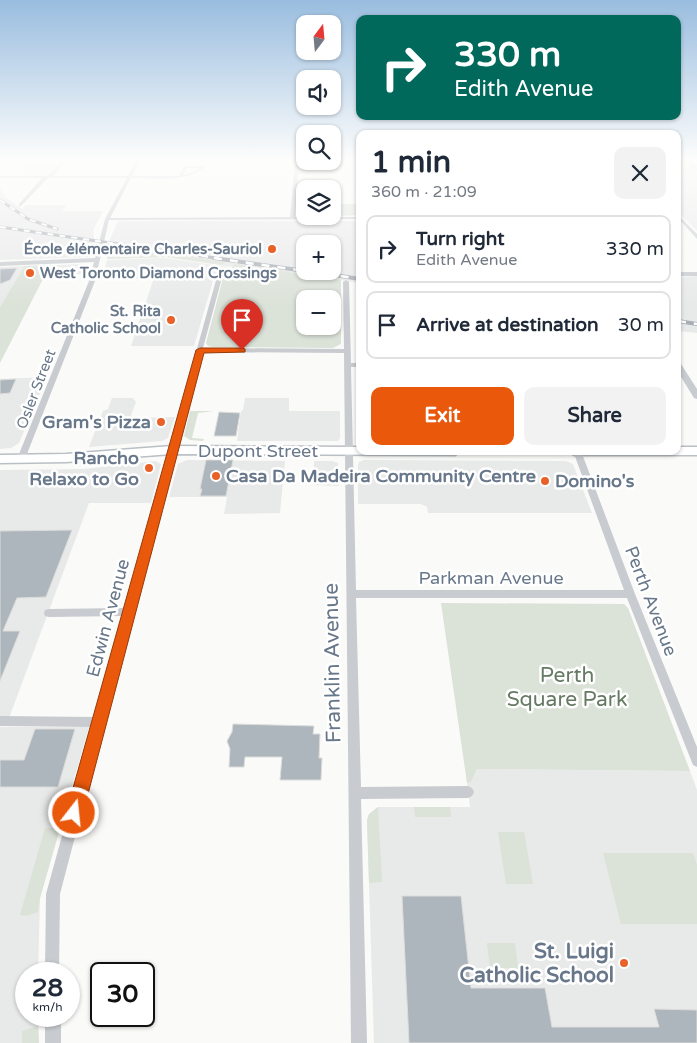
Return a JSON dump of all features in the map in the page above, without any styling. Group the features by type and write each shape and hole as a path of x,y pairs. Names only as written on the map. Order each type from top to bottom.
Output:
{"main road":[{"name":"Dupont Street","path":"0,459 66,458 172,450 356,451"},
{"path":"681,451 697,451"}],"street":[{"name":"Osler Street","path":"21,459 92,281 107,219 112,210"},
{"path":"292,218 293,210"},
{"path":"107,219 356,218"},
{"path":"681,219 697,238"},
{"path":"0,264 98,260"},
{"name":"Edwin Avenue","path":"52,962 53,894 220,274"},
{"path":"681,274 697,274"},
{"name":"Franklin Avenue","path":"346,282 359,1043"},
{"path":"200,350 347,351"},
{"path":"348,365 356,365"},
{"path":"681,371 697,396"},
{"name":"Perth Avenue","path":"577,455 697,761"},
{"name":"Parkman Avenue","path":"351,594 630,594"},
{"path":"50,612 129,612"},
{"path":"0,721 100,722"},
{"path":"354,793 468,792"},
{"path":"53,1027 53,1043"}],"shaded area":[{"path":"0,210 103,211 93,230 95,245 93,255 87,257 0,260"},
{"path":"681,210 697,210 697,231 681,215"},
{"path":"118,221 296,221 296,225 341,225 341,221 356,221 356,282 339,280 341,280 341,235 296,235 296,274 166,257 107,259 107,246"},
{"name":"St. Rita Catholic School","path":"165,258 229,267 229,274 215,274 194,346 131,346 154,278 102,279 107,260"},
{"path":"84,264 90,266 88,274 41,275 59,265"},
{"path":"24,266 0,307 0,267"},
{"path":"697,276 697,333 681,331 681,277"},
{"path":"47,377 19,443 11,448 0,449 0,379"},
{"path":"112,398 133,398 136,402 131,415 134,418 175,417 168,438 162,441 89,447 103,411 108,409"},
{"path":"245,398 289,398 289,411 340,411 340,438 338,441 237,441 241,411 243,410"},
{"path":"187,460 285,461 280,513 224,514 227,497 169,497 178,464"},
{"path":"364,460 566,461 573,464 592,513 428,513 427,507 421,504 358,504 358,465 359,462"},
{"path":"155,461 161,464 151,503 89,503 9,718 0,717 0,470 84,469"},
{"path":"314,461 338,463 339,486 313,485"},
{"path":"0,727 89,727 40,898 38,962 15,962 15,1027 38,1027 39,1043 0,1043"},
{"path":"477,769 690,771 697,790 697,1043 374,1043 367,820 369,814 378,807 470,807 467,783 471,782"}],"green space":[{"path":"341,210 356,210 356,215 341,216"},
{"path":"156,253 225,262 222,265 166,257 107,259 107,257"},
{"path":"235,264 296,273 296,280 341,280 341,290 296,290 296,335 341,335 341,344 333,348 208,346 206,343 224,274 232,274 232,267"},
{"path":"59,265 43,274 45,275 0,363 0,307 24,266"},
{"path":"190,411 214,411 198,413 192,438 204,439 203,441 190,440 184,436"},
{"name":"Perth Square Park","path":"441,603 624,604 628,608 690,771 477,769 471,782 467,783"},
{"path":"378,807 382,882 369,883 367,820 369,814"},
{"path":"414,807 450,807 451,817 415,817"},
{"path":"45,828 60,828 40,898 38,912 26,916 20,915"},
{"path":"498,832 524,832 533,884 506,884"},
{"path":"603,853 693,853 697,865 697,924 621,924"},
{"path":"487,943 515,943 518,968 490,968"},
{"path":"38,1027 39,1043 22,1043 22,1031"}],"building":[{"path":"17,268 10,280 0,284 0,269"},
{"path":"16,379 10,393 0,394 0,380"},
{"path":"219,412 240,413 236,436 214,436"},
{"name":"Casa Da Madeira Community Centre","path":"206,460 233,460 226,496 200,496"},
{"path":"72,530 46,597 17,598 3,631 20,631 0,681 0,531"},
{"path":"233,724 314,726 313,734 320,734 319,758 322,758 321,780 280,780 282,757 245,757 244,767 229,767 230,749 227,741 232,732"},
{"path":"35,729 75,729 58,787 0,787 0,760 24,760"},
{"path":"402,896 461,896 471,988 545,988 552,1027 659,1027 654,1009 697,1010 697,1043 409,1043"}],"railway":[{"path":"14,210 28,219 57,229"},
{"path":"0,227 222,259"},
{"path":"214,258 296,270"},
{"path":"341,276 356,278"},
{"path":"681,321 697,324"}],"place":[{"name":"École élémentaire Charles-Sauriol","path":"272,249"},
{"name":"West Toronto Diamond Crossings","path":"30,273"},
{"name":"St. Rita Catholic School","path":"171,320"},
{"name":"Gram's Pizza","path":"161,422"},
{"name":"Rancho Relaxo to Go","path":"149,468"},
{"name":"Casa Da Madeira Community Centre","path":"216,476"},
{"name":"Domino's","path":"545,481"},
{"name":"St. Luigi Catholic School","path":"624,963"}],"route":[{"path":"74,813 200,350 242,350"}]}
